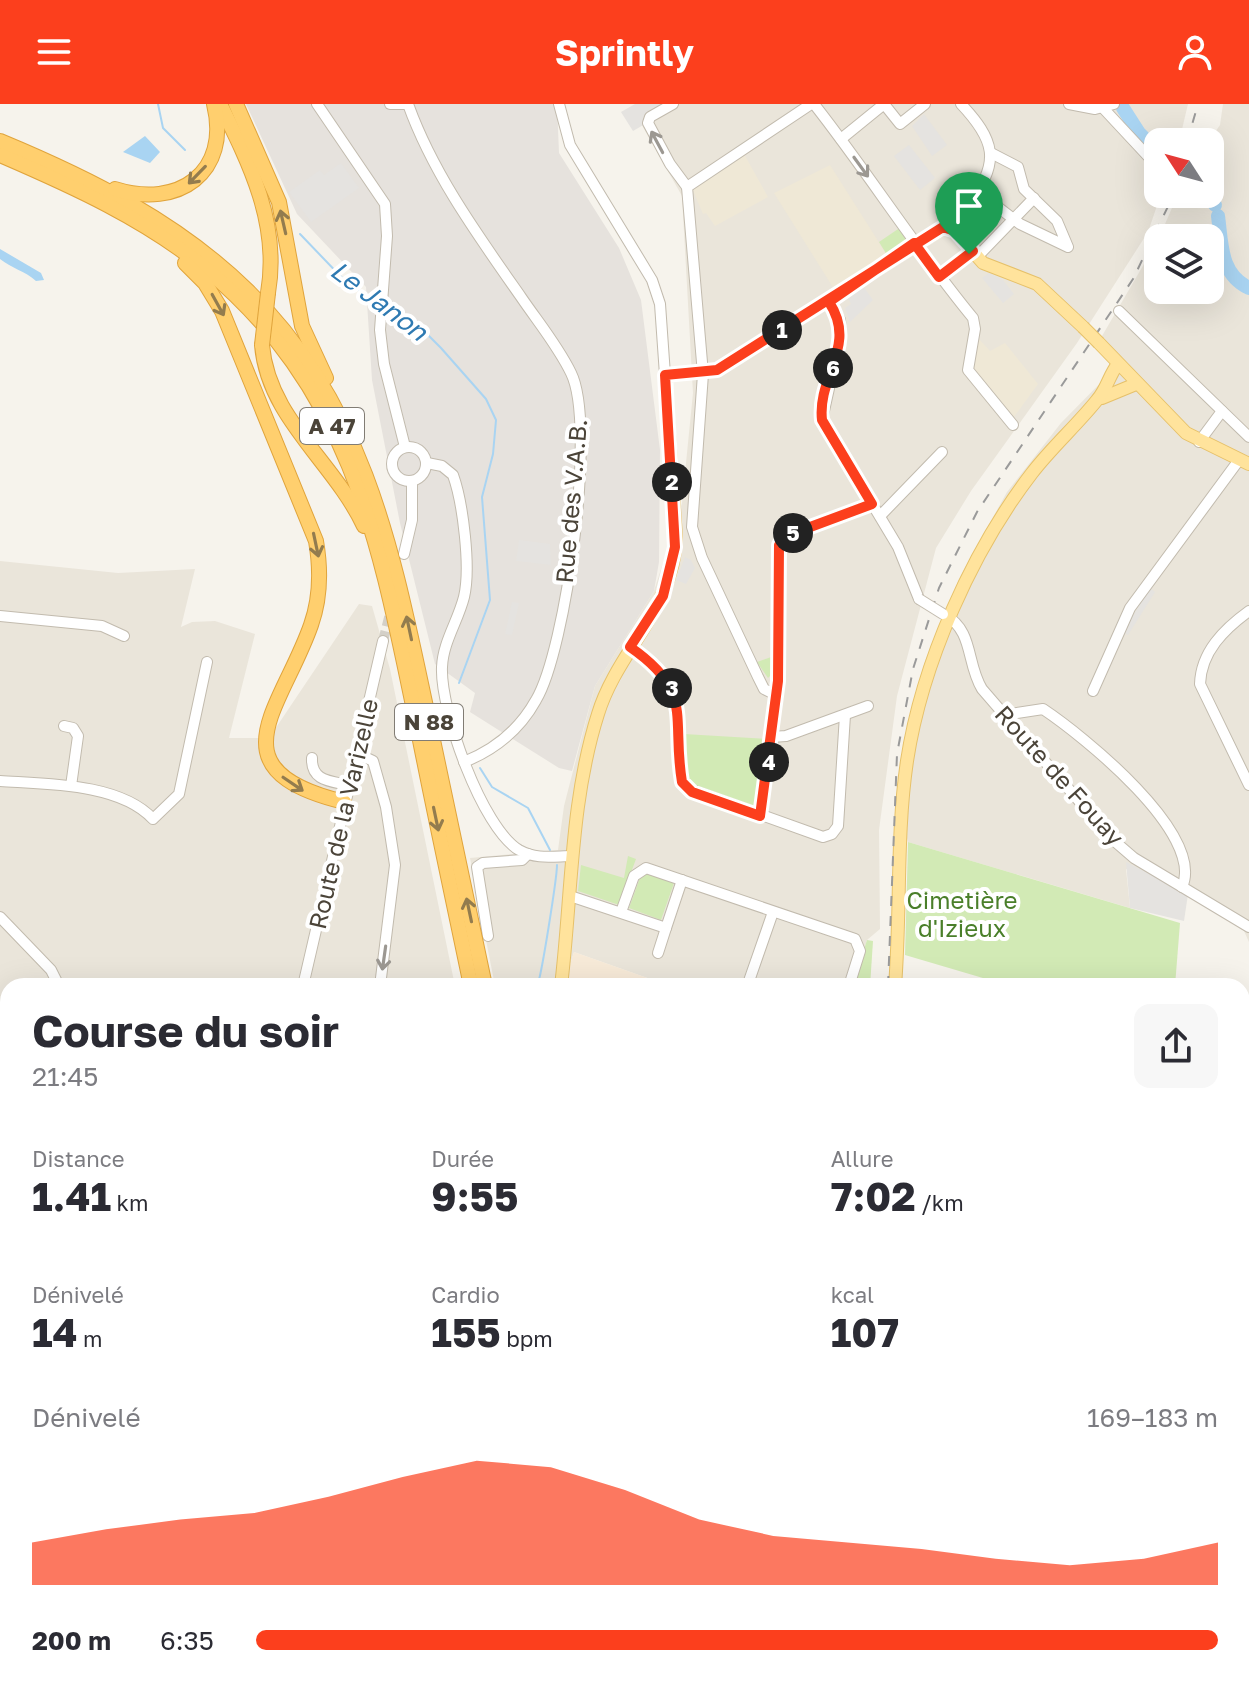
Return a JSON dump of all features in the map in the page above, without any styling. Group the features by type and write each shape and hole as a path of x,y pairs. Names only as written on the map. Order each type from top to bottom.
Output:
{"highway":[{"path":"90,181 153,197 174,193 190,184 206,167 216,146 218,120 214,104"},
{"path":"220,104 270,226 273,258 262,345 269,384 282,408 344,487 378,551"},
{"name":"N 88","path":"236,104 279,202 302,326 359,444 397,571 483,978"},
{"name":"A 47","path":"0,141 90,181 176,231 247,290 298,349 326,392 362,462"},
{"name":"A 47","path":"0,155 97,199 172,243 256,317 305,379 331,424 359,487 378,551"},
{"path":"172,243 177,255 205,283 222,311 316,541 320,575 316,606 268,720 267,752 272,764 287,782 306,792 344,802"},
{"name":"N 88","path":"378,551 469,978"}],"main road":[{"path":"562,978 574,819 594,727 605,693 663,596 675,547 665,375 703,374 717,370 829,302 914,243 949,227 987,266 1045,289 1172,422 1199,442 1244,462"},
{"path":"895,978 908,759 929,672 947,616 1016,496 1051,450 1096,402 1118,364"},
{"path":"1096,402 1136,384"}],"street":[{"path":"317,104 385,204 387,236 380,316 384,364 405,447"},
{"name":"Rue des V.A.B.","path":"390,104 407,104 430,154 466,214 571,373 580,406 572,548 544,685 513,731 464,762"},
{"path":"559,104 570,145 652,280 660,304 665,375"},
{"path":"673,104 650,117 648,123 670,164 687,187 703,374 692,520 697,547 761,683 768,693 776,695"},
{"path":"687,187 813,104 975,324 968,370 1013,425"},
{"path":"841,139 884,104 900,124 925,104"},
{"path":"949,227 977,191 991,153 985,132 961,104"},
{"path":"1069,104 1088,109 1114,104"},
{"path":"1103,108 1144,152"},
{"path":"977,191 1014,220 1068,247 1057,221 1024,189 1018,167 991,153"},
{"path":"939,277 975,254 1034,198"},
{"path":"829,302 840,320 841,337 822,420 898,547 919,599 947,616"},
{"path":"1119,311 1249,437"},
{"path":"1199,442 1222,411"},
{"path":"405,447 420,450 427,463"},
{"path":"405,447 393,459 393,470 401,479 412,481 421,477 427,463"},
{"path":"880,516 942,452"},
{"path":"1093,691 1130,608 1244,462"},
{"path":"427,463 442,466 453,475 466,561 464,595 445,646 441,675 450,723 464,762 498,829 511,844 528,854 545,858 573,856"},
{"path":"404,554 412,520 412,481"},
{"path":"760,816 776,695 779,545 786,536 872,504"},
{"path":"1249,611 1209,650 1200,684 1249,785"},
{"path":"0,616 102,626 124,636"},
{"name":"Route de Fouay","path":"947,616 965,633 976,680 1122,848 1249,927"},
{"name":"Route de la Varizelle","path":"305,978 383,641"},
{"path":"630,647 661,671 673,691 678,717 681,775 686,788 823,837 835,830 845,715"},
{"path":"0,781 86,787 128,803 153,819 179,794 207,662"},
{"path":"772,737 786,736 868,706"},
{"path":"1004,715 1043,709 1129,779 1173,834 1185,876 1182,887"},
{"path":"64,726 73,728 78,736 71,786"},
{"path":"356,753 373,761 394,853 381,978"},
{"path":"312,758 312,768 318,777 348,785"},
{"path":"488,936 477,867 483,863 522,860 528,854"},
{"path":"621,912 634,876 642,868 859,942 860,951 852,978"},
{"path":"658,953 682,880"},
{"path":"570,896 666,928"},
{"path":"750,978 773,912"},
{"path":"0,917 55,978"}],"shaded area":[{"path":"246,104 557,104 559,153 619,248 641,300 660,450 659,562 654,591 595,686 572,771 559,768 470,712 475,693 435,664 400,523 372,380 366,287 297,214"},
{"path":"635,104 668,104 643,119 645,124 633,131 621,112"},
{"path":"665,104 1188,104 1182,128 1144,128 1144,208 1156,208 1151,224 1144,224 1144,238 1077,343 971,491 936,548 897,696 879,830 880,929 867,940 855,978 647,978 574,952 566,978 493,978 470,858 558,850 564,806 595,686 654,591 682,503 693,393 682,196 639,120"},
{"path":"1223,104 1249,104 1249,942 1244,931 1188,894 1126,869 1130,908 908,842 897,801 905,737 925,661 961,575 1007,492 1061,423 1122,361 1102,336 1144,264 1144,304 1224,304 1224,224 1165,224 1172,208 1224,208 1224,128 1218,128"},
{"path":"924,114 947,145 932,156 912,126"},
{"path":"909,145 935,178 920,190 894,156"},
{"path":"744,154 768,197 715,226 706,213 703,214 692,188"},
{"path":"341,163 359,188 311,222 289,192 320,170 324,175"},
{"path":"830,165 887,255 834,289 774,193"},
{"path":"989,273 1003,280 1014,294 1003,303 982,278"},
{"path":"863,286 873,300 850,322 845,308 851,304 848,298"},
{"path":"978,338 990,351 1005,343 1038,384 1014,417 973,367"},
{"path":"519,540 550,544 551,565 516,561"},
{"path":"685,557 691,560 695,568 686,584 676,580"},
{"path":"0,561 118,573 195,569 181,627 192,622 215,621 255,634 229,738 269,738 359,604 372,606 390,669 453,978 0,978"},
{"path":"1150,588 1155,592 1128,635 1123,632"},
{"path":"512,602 519,603 512,635 505,634"},
{"path":"1126,862 1188,894 1184,921 1130,908"},
{"path":"574,952 647,978 566,978"}],"green space":[{"path":"901,227 911,240 887,255 879,242"},
{"path":"774,656 773,673 768,678 757,662"},
{"path":"684,734 767,739 756,807 689,785"},
{"name":"Cimetière d'Izieux","path":"908,842 1180,923 1176,978 983,978 905,955"},
{"path":"628,856 636,859 619,905 578,891 581,865 624,878"},
{"path":"642,872 674,883 661,920 629,908"},
{"path":"867,940 873,941 871,978 855,978"}],"water":[{"path":"145,136 160,152 150,163 123,152"},
{"path":"0,249 41,273 44,280 36,281 4,262 0,259"}],"waterway":[{"name":"Le Janon","path":"158,104 163,128 185,150"},
{"path":"1123,108 1144,138"},
{"path":"1218,216 1224,258 1232,275 1249,288"},
{"name":"Le Janon","path":"300,234 347,283 378,303"},
{"name":"Le Janon","path":"386,308 424,331 441,348 486,399 496,420 493,454 482,497 490,600 459,683"},
{"name":"Le Janon","path":"480,768 492,787 528,808 550,850"},
{"name":"Le Janon","path":"539,978 557,865"}],"tunnel":[{"path":"383,641 391,610"}],"railway":[{"path":"1191,128 1198,104"},
{"path":"888,978 897,754 913,669 939,588 977,512 1133,279 1167,208"}],"route":[{"path":"969,254 939,277 919,252 914,243 906,248 891,259 829,302 840,320 841,337 822,409 822,420 872,504 786,536 779,545 778,681 760,816 692,792 682,782 678,717 673,691 661,671 630,647 663,596 675,547 665,375 717,370 829,302 906,248 934,231 943,227 955,231 973,251 969,254"}]}
